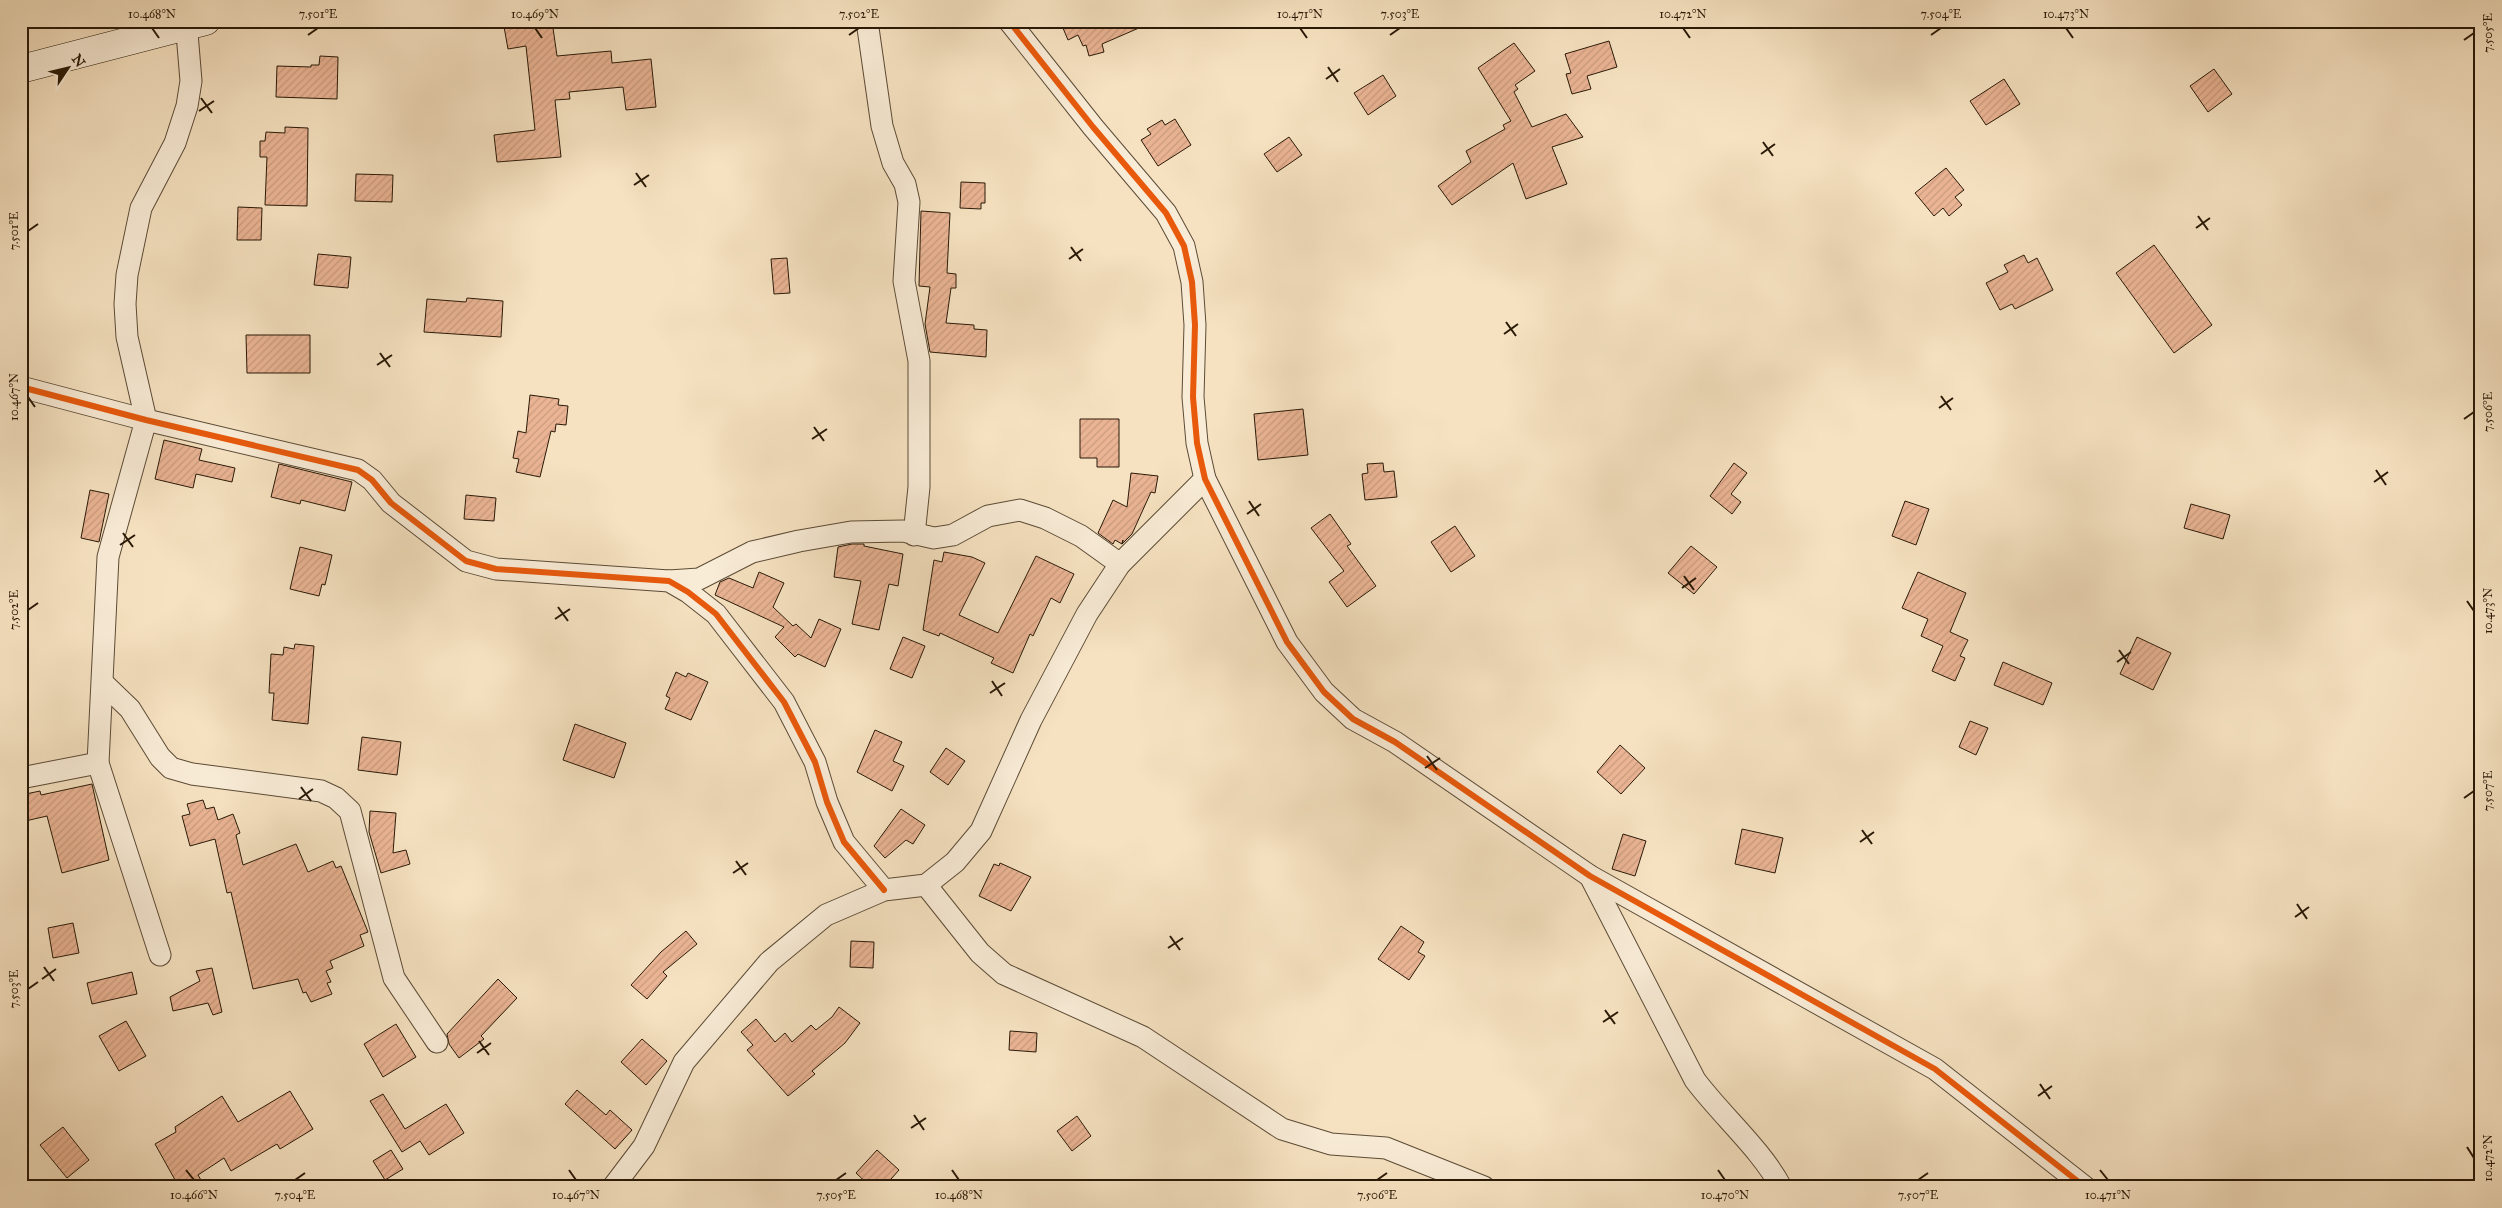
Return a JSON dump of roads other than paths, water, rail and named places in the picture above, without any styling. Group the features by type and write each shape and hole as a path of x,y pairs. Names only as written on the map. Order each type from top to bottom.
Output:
{"street":[{"path":"867,21 882,126 893,163 905,184 909,202 904,280 919,361 919,487 914,535"},
{"path":"1009,21 1093,127 1166,212 1184,246 1192,282 1195,324 1193,397 1197,443 1205,479 1288,642 1324,692 1353,719 1395,742 1590,876 1935,1069 2085,1187"},
{"path":"21,69 192,23 191,82 187,106 175,143 140,208 127,275 125,304 127,337 146,420 108,557 98,763 160,955"},
{"path":"21,386 146,420 358,470 372,480 391,504 466,561 496,569 669,581 699,578 752,552 799,541 852,532 902,531 934,538 954,536 988,516 1020,510 1046,518 1081,536 1120,564"},
{"path":"613,1187 644,1146 684,1062 769,962 826,915 884,890 926,885 955,862 981,831 1035,712 1087,614 1120,564 1205,479"},
{"path":"669,581 688,592 716,614 784,702 815,762 826,802 844,842 884,890"},
{"path":"103,682 130,709 160,757 171,768 192,774 321,791 336,798 350,811 394,978 437,1042"},
{"path":"21,778 98,763"},
{"path":"1590,876 1695,1080 1715,1107 1772,1171 1781,1187"},
{"path":"926,885 980,953 1004,974 1070,1006 1144,1038 1282,1128 1330,1144 1386,1148 1484,1187"}]}
